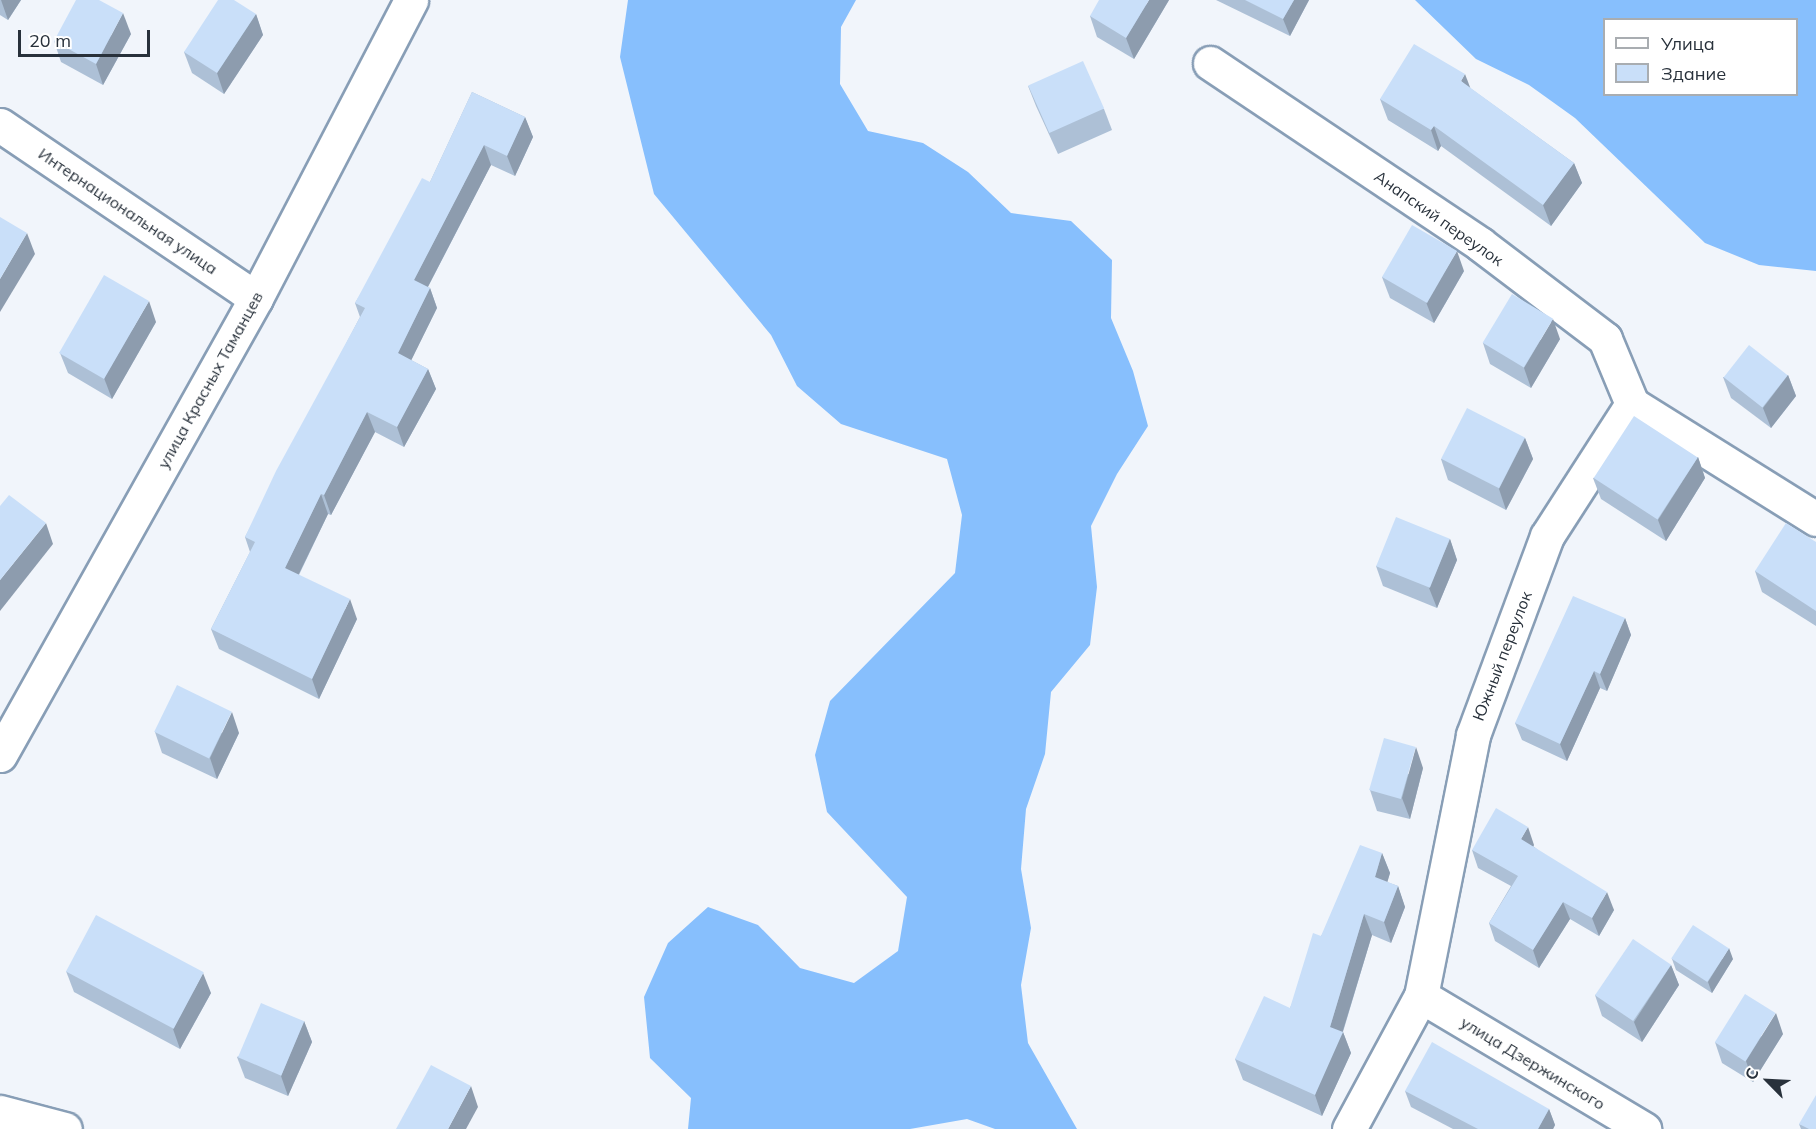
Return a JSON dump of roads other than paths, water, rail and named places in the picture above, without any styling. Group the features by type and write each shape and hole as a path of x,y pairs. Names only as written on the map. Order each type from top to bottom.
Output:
{"street":[{"name":"улица Красных Таманцев","path":"0,755 256,298 411,0"},
{"name":"Анапский переулок","path":"1210,63 1480,244 1605,339 1632,404"},
{"name":"Интернациональная улица","path":"0,124 256,298"},
{"path":"1632,404 1816,519"},
{"name":"Южный переулок","path":"1349,1129 1421,996 1473,735 1547,536 1632,404"},
{"name":"улица Дзержинского","path":"1421,996 1644,1129"},
{"path":"0,1112 65,1129"}]}
